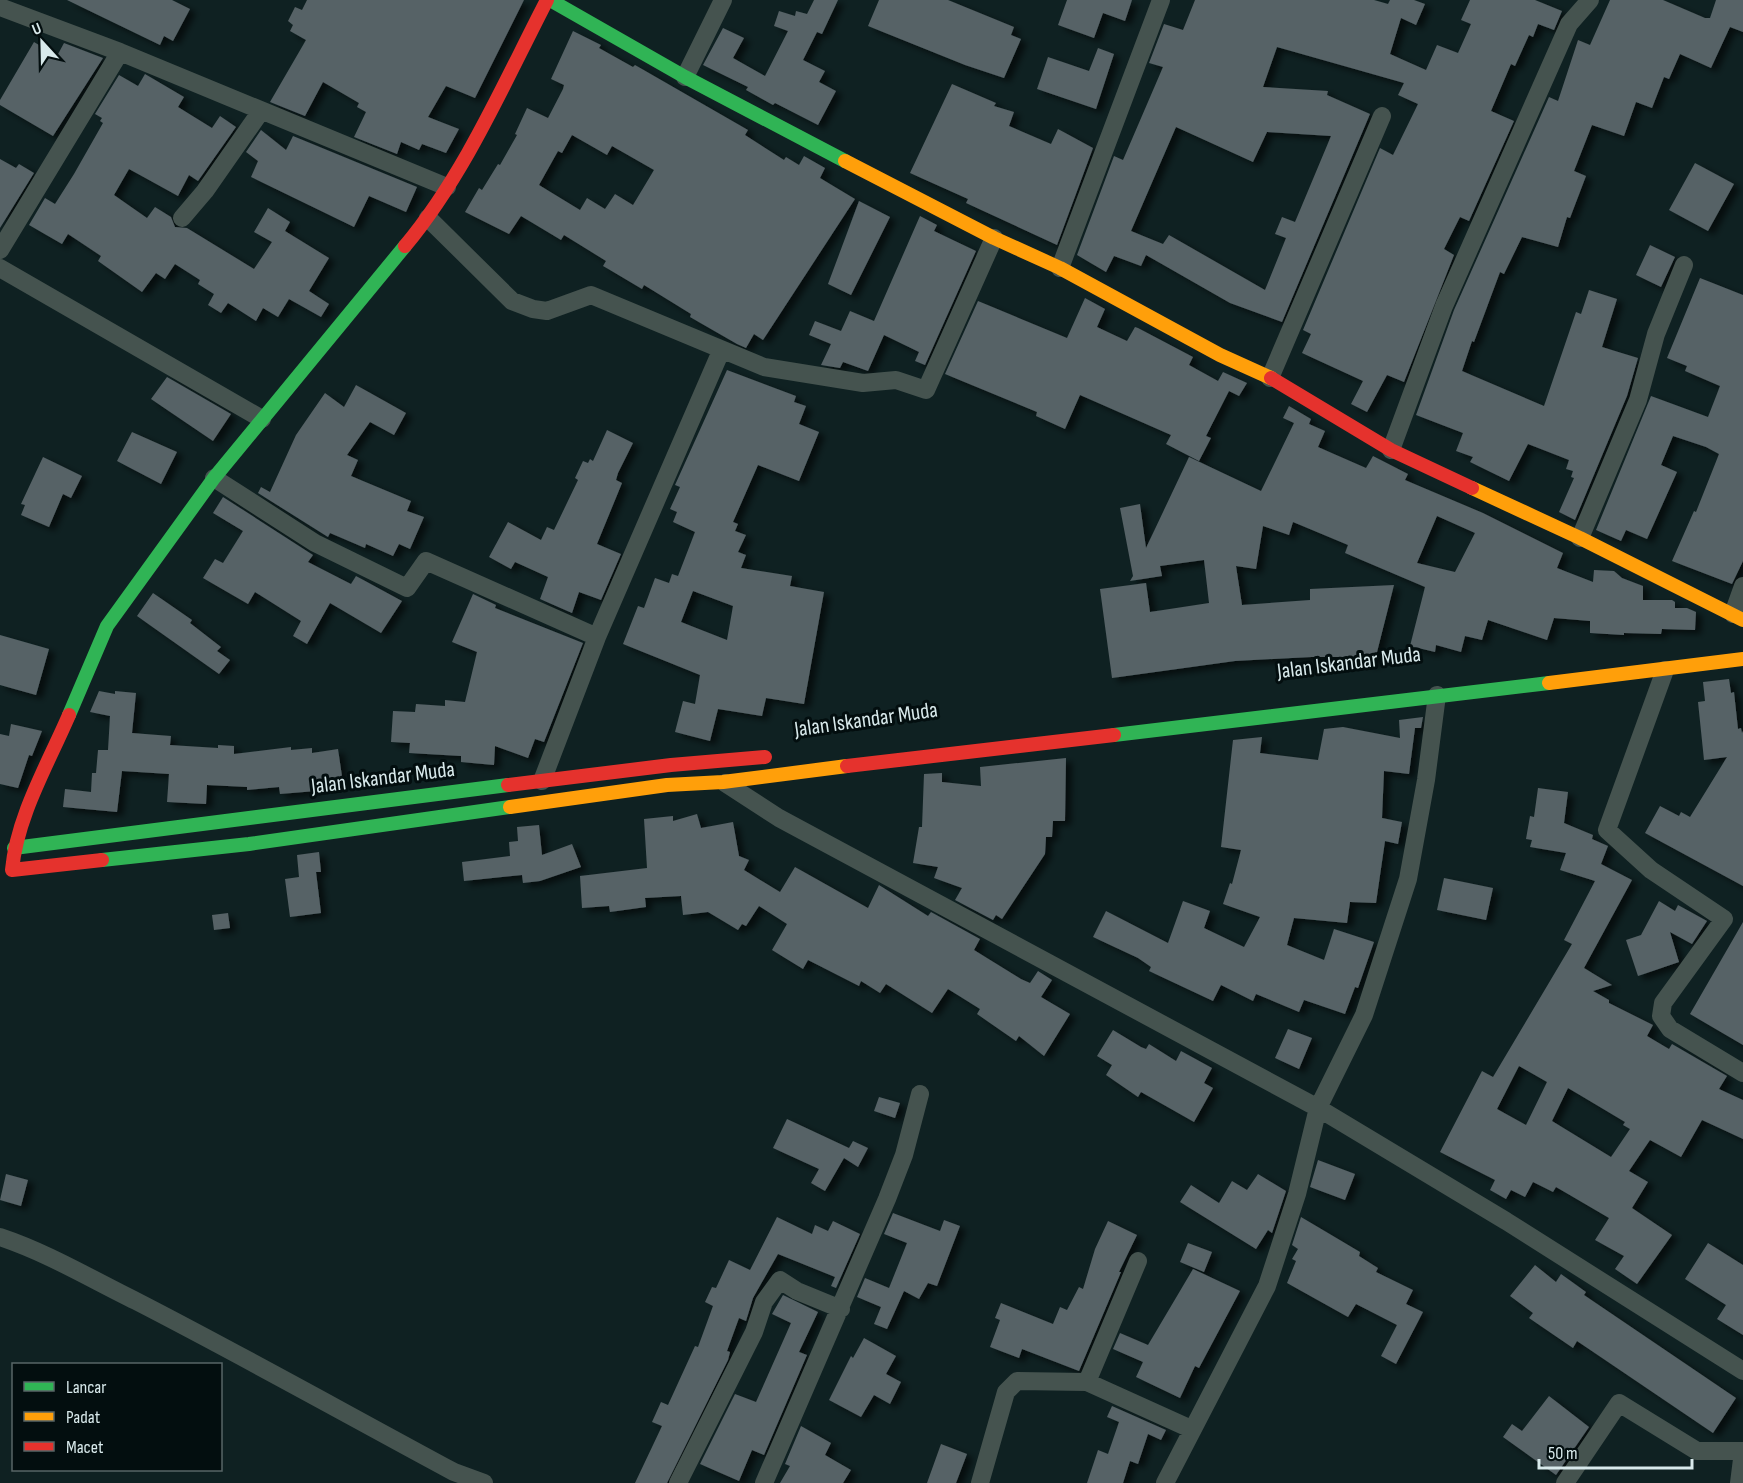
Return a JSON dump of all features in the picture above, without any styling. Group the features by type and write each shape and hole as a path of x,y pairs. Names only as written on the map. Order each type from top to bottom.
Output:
{"main road":[{"path":"14,848 65,720 107,626 214,478 428,218 548,0 685,77 994,238 1060,268 1220,355 1270,378 1391,450 1581,538 1738,617"},
{"name":"Jalan Iskandar Muda","path":"4,867 347,831 666,785 723,782 936,754 1293,715 1437,695 1665,670 1743,659"},
{"name":"Jalan Iskandar Muda","path":"14,848 698,761 780,756"}],"street":[{"path":"685,77 723,0"},
{"path":"1060,268 1161,0"},
{"path":"1391,450 1444,306 1569,24 1590,0"},
{"path":"1,8 120,52 447,187"},
{"path":"0,250 120,52"},
{"path":"182,218 205,191 261,111"},
{"path":"1270,378 1382,116"},
{"path":"428,218 512,301 533,309 547,310 591,295 764,368 863,383 896,380 926,390 994,238"},
{"path":"1581,538 1638,400 1656,334 1684,265"},
{"path":"0,268 262,419"},
{"path":"542,781 597,637 721,351"},
{"path":"214,478 315,543 407,588 426,561 597,637"},
{"path":"1738,617 1743,586"},
{"path":"1665,670 1606,830 1651,870 1724,919 1663,1003 1661,1016 1670,1029 1743,1073"},
{"path":"1165,1483 1191,1428 1267,1286 1298,1194 1318,1108 1364,1015 1408,879 1426,780 1437,695"},
{"path":"698,761 723,782 779,818 1318,1108 1506,1221 1743,1371"},
{"name":"Jalan Iskandar Muda","path":"4,867 14,848"},
{"path":"764,1483 841,1309 904,1155 920,1094"},
{"path":"0,1237 47,1254 77,1273 167,1317 454,1472 484,1483"},
{"path":"1087,1382 1138,1262"},
{"path":"678,1483 754,1332 764,1302 780,1280 797,1291 841,1309"},
{"path":"980,1483 1006,1392 1012,1383 1021,1380 1087,1382 1191,1428"},
{"path":"1565,1483 1619,1403 1697,1451 1743,1451 1739,1483"}],"building":[{"path":"67,0 172,0 190,9 173,41 164,36 160,45"},
{"path":"307,0 524,0 475,98 446,86 428,117 459,129 446,153 422,144 419,150 401,142 397,154 354,137 366,112 357,107 359,103 323,82 305,116 270,102 306,40 290,31 293,25 288,21 295,7 302,10"},
{"path":"814,0 838,0 822,34 817,32 803,60 825,71 819,82 836,91 818,125 775,103 773,105 746,90 748,87 703,65 723,28 744,38 733,58 765,76 788,31 774,26 779,11 795,16 796,11 807,14"},
{"path":"879,0 948,0 1014,27 1011,35 1021,39 1004,78 868,26"},
{"path":"1067,0 1132,0 1125,21 1103,13 1094,38 1058,25"},
{"path":"1195,0 1374,0 1388,4 1390,0 1414,0 1425,4 1416,25 1401,18 1390,54 1426,70 1437,45 1458,53 1471,24 1461,20 1470,0 1535,0 1562,11 1554,30 1538,24 1533,37 1529,35 1515,66 1511,64 1491,111 1514,121 1469,221 1460,217 1444,249 1454,255 1404,382 1387,375 1367,412 1351,404 1363,381 1302,353 1311,334 1303,330 1380,148 1393,155 1418,104 1398,95 1404,83 1277,47 1263,87 1328,91 1327,95 1370,114 1282,322 1230,303 1146,255 1141,266 1114,256 1106,272 1077,255 1114,156 1123,160 1163,67 1149,63 1164,24 1183,30","holes":["1176,127 1253,162 1267,132 1331,136 1295,222 1282,217 1275,234 1286,238 1265,290 1169,235 1163,244 1131,231"]},
{"path":"1610,0 1663,0 1710,18 1716,0 1743,0 1743,32 1730,27 1711,68 1680,54 1669,79 1664,77 1652,108 1636,102 1624,136 1592,125 1574,171 1586,176 1570,218 1567,217 1558,247 1522,237 1504,274 1500,272 1474,342 1472,341 1462,371 1544,406 1576,312 1581,314 1589,290 1617,299 1602,347 1638,358 1627,396 1575,520 1559,512 1574,478 1571,477 1573,471 1566,469 1569,460 1528,444 1509,481 1470,462 1473,457 1456,451 1463,433 1416,415 1454,310 1549,97 1558,101 1578,40 1590,45"},
{"path":"573,31 601,45 599,48 633,67 635,65 748,130 745,135 784,160 786,157 799,165 804,156 825,168 820,178 855,199 763,340 754,334 746,348 737,344 690,317 691,314 644,285 642,289 603,266 606,261 564,235 561,240 521,216 509,234 465,212 479,188 482,190 498,164 500,165 517,135 515,134 527,108 548,118 564,85 551,79","holes":["572,135 607,155 612,146 654,170 633,205 615,194 605,209 587,198 580,210 539,185 558,151 562,153"]},
{"path":"34,42 57,56 64,43 103,58 53,136 0,105 0,100"},
{"path":"1098,48 1114,54 1096,109 1037,89 1048,57 1089,71"},
{"path":"145,74 184,97 178,107 212,128 220,116 236,127 198,181 189,175 178,196 129,169 114,195 147,218 155,207 171,217 175,227 187,228 254,269 272,242 254,232 268,208 290,222 285,231 329,258 309,291 329,304 321,317 289,299 278,317 263,308 256,321 228,303 221,313 208,305 214,294 198,284 200,280 175,264 165,279 156,273 142,292 98,261 101,256 68,234 62,244 29,225 45,198 55,204 74,174 103,123 100,121 102,118 95,114 119,75 138,86"},
{"path":"952,84 996,103 994,106 1014,112 1009,126 1051,144 1058,129 1093,148 1057,245 966,203 968,199 910,173"},
{"path":"261,130 286,150 293,136 417,187 406,212 369,196 354,227 251,177 258,161 246,152"},
{"path":"0,159 16,168 19,164 34,173 0,228"},
{"path":"1695,163 1734,184 1708,231 1669,210"},
{"path":"859,201 890,217 851,295 828,284"},
{"path":"920,216 937,225 934,231 976,251 925,365 915,361 919,352 884,335 868,371 843,362 840,368 821,365 831,344 809,335 815,321 841,331 850,311 874,321"},
{"path":"1650,245 1675,257 1661,287 1636,275"},
{"path":"1700,278 1743,295 1743,561 1732,584 1672,561 1694,511 1696,512 1719,454 1706,447 1673,436 1661,465 1677,472 1647,539 1626,530 1621,541 1596,530 1651,396 1708,417 1720,386 1685,371 1687,366 1667,358"},
{"path":"1085,298 1105,309 1097,327 1127,341 1135,327 1138,328 1193,357 1189,365 1218,381 1223,372 1247,383 1239,396 1229,391 1206,436 1211,438 1199,461 1166,444 1171,435 1080,395 1065,429 1036,416 1037,412 945,374 978,301 1067,338"},
{"path":"727,370 796,396 794,402 806,406 799,424 819,432 799,481 758,465 733,522 738,524 735,531 746,535 738,552 746,555 741,568 792,576 790,586 824,592 804,704 766,698 762,716 718,709 710,741 675,732 683,701 695,704 700,675 623,644 638,606 644,608 655,578 669,583 672,574 678,576 695,532 673,522 677,512 670,509 680,487 675,485","holes":["693,591 733,606 727,640 681,622"]},
{"path":"167,377 231,414 213,441 151,399"},
{"path":"356,385 406,413 394,435 370,422 347,455 358,460 351,476 411,501 407,511 424,517 410,549 399,544 393,556 366,544 365,548 330,533 328,537 258,493 261,487 270,492 296,435 325,393 344,407"},
{"path":"1289,406 1311,419 1309,424 1325,431 1318,447 1366,468 1373,456 1408,474 1405,480 1483,513 1563,553 1557,568 1593,582 1594,570 1614,571 1622,578 1643,586 1643,600 1672,600 1675,602 1675,608 1687,608 1696,612 1695,630 1662,629 1661,634 1590,633 1590,621 1554,618 1547,640 1488,620 1482,640 1465,636 1461,652 1436,645 1435,652 1410,646 1425,587 1345,553 1348,545 1293,522 1289,535 1263,526 1256,569 1236,566 1242,605 1310,600 1310,589 1394,585 1374,664 1343,657 1235,661 1112,678 1100,589 1146,583 1150,612 1209,603 1204,560 1160,566 1162,576 1130,581 1133,576 1120,508 1140,504 1146,548 1189,457 1261,491 1294,423 1283,418","holes":["1437,516 1475,533 1455,572 1417,563"]},
{"path":"607,430 633,443 618,473 616,480 622,483 597,544 621,554 601,600 579,592 572,613 540,599 548,577 515,562 511,569 489,557 508,522 541,540 547,527 554,530 578,480 575,478 583,461 588,463 590,459 593,461"},
{"path":"132,432 177,452 161,484 117,461"},
{"path":"43,457 82,476 71,498 63,494 49,527 21,515 25,505 21,504"},
{"path":"223,497 313,555 308,562 351,584 356,576 402,601 381,633 330,603 307,644 293,636 301,621 255,592 248,604 203,578 215,559 223,563 243,531 213,513"},
{"path":"153,593 192,620 190,623 221,647 217,651 230,660 219,674 137,616"},
{"path":"473,594 496,605 495,608 583,643 544,742 535,739 528,758 495,746 494,765 461,762 461,756 409,753 410,743 391,742 393,711 415,712 416,704 445,706 445,700 465,702 477,652 452,642"},
{"path":"0,635 49,649 36,695 0,685"},
{"path":"1729,679 1731,693 1734,692 1738,729 1741,728 1742,733 1743,731 1743,886 1645,833 1660,806 1679,816 1681,812 1690,817 1727,757 1704,760 1698,702 1705,701 1703,682"},
{"path":"99,691 115,694 115,691 136,693 132,733 171,736 170,745 218,748 218,745 234,746 234,754 291,747 291,750 312,748 312,753 338,749 343,783 315,787 316,791 280,794 279,787 247,790 247,787 207,785 206,804 167,802 169,774 122,771 117,812 63,807 65,789 91,792 92,773 96,773 98,750 108,750 110,716 90,712"},
{"path":"1423,717 1421,728 1415,728 1409,774 1384,771 1382,818 1402,822 1398,844 1385,841 1376,903 1350,902 1347,923 1294,918 1287,945 1324,960 1334,929 1374,942 1358,988 1355,987 1345,1014 1304,1000 1299,1012 1256,994 1253,1001 1221,985 1213,1001 1149,971 1151,967 1138,958 1093,937 1106,911 1168,943 1183,901 1210,911 1204,928 1244,947 1260,917 1223,904 1230,883 1232,884 1241,850 1221,847 1233,740 1262,737 1260,753 1318,760 1324,729 1343,727 1400,738 1399,720"},
{"path":"11,724 42,731 32,756 29,755 18,788 0,784 0,734 9,736"},
{"path":"1066,758 1065,821 1053,821 1052,837 1046,837 1045,854 1002,919 996,915 993,920 955,900 962,888 934,878 938,867 913,863 919,827 922,827 924,774 942,773 942,782 981,786 980,767"},
{"path":"1538,788 1568,792 1564,823 1593,835 1592,839 1608,846 1601,864 1632,880 1584,968 1612,985 1593,991 1609,1000 1609,1003 1653,1025 1647,1036 1669,1049 1672,1044 1727,1076 1719,1089 1743,1100 1743,1139 1702,1120 1681,1157 1650,1140 1629,1171 1648,1182 1632,1208 1672,1235 1637,1284 1615,1269 1624,1256 1595,1240 1609,1218 1556,1187 1553,1192 1533,1182 1525,1197 1511,1190 1506,1199 1490,1190 1495,1180 1440,1152 1482,1071 1493,1077 1572,944 1564,940 1595,881 1560,870 1566,853 1530,847 1532,840 1526,839 1530,816 1534,817","holes":["1519,1066 1547,1082 1526,1125 1497,1109","1568,1088 1625,1122 1623,1125 1630,1129 1611,1157 1552,1121"]},
{"path":"697,814 701,828 733,822 739,856 749,860 744,870 780,892 795,867 868,908 879,885 928,916 931,912 980,939 974,950 1021,979 1030,983 1038,971 1052,980 1041,997 1070,1014 1044,1056 1019,1036 1016,1041 977,1014 980,1009 948,989 932,1013 886,984 880,993 861,981 859,986 808,960 803,969 772,950 787,924 759,906 746,926 742,924 738,930 708,912 683,915 681,896 645,898 646,907 610,912 609,906 582,908 580,876 647,868 644,819 673,816 673,821"},
{"path":"539,825 542,855 572,844 581,867 540,881 523,883 522,875 464,881 462,862 510,856 509,842 518,841 517,827"},
{"path":"319,852 321,872 316,872 321,913 290,917 285,879 299,877 297,855"},
{"path":"1444,878 1493,888 1486,920 1437,910"},
{"path":"1659,901 1675,911 1678,905 1707,921 1692,944 1670,932 1679,962 1638,976 1626,940 1641,935"},
{"path":"228,913 230,928 214,930 212,915"},
{"path":"1743,922 1743,1045 1690,1014"},
{"path":"1288,1029 1312,1038 1299,1069 1275,1058"},
{"path":"1113,1030 1146,1049 1149,1044 1176,1061 1181,1051 1212,1068 1204,1083 1213,1088 1194,1122 1141,1092 1138,1097 1106,1075 1112,1065 1097,1056"},
{"path":"879,1097 900,1103 895,1118 874,1111"},
{"path":"787,1119 849,1148 853,1141 868,1148 858,1167 844,1158 825,1191 811,1183 819,1169 773,1148"},
{"path":"1318,1160 1355,1174 1345,1200 1310,1187"},
{"path":"6,1174 28,1180 21,1206 0,1200"},
{"path":"1258,1174 1286,1191 1272,1233 1268,1230 1256,1249 1180,1202 1191,1185 1219,1203 1232,1181 1247,1190"},
{"path":"893,1213 940,1231 944,1220 960,1226 937,1286 928,1283 919,1299 904,1291 887,1329 874,1324 881,1307 857,1297 865,1278 889,1288 907,1243 884,1234"},
{"path":"777,1217 812,1234 815,1225 828,1231 833,1221 860,1234 836,1288 831,1286 835,1277 778,1254 753,1298 746,1321 739,1318 727,1351 730,1352 728,1360 667,1483 635,1483 662,1426 652,1422 661,1402 668,1405 695,1346 698,1347 713,1306 705,1302 712,1287 716,1288 729,1260 750,1270"},
{"path":"1301,1217 1360,1252 1359,1256 1378,1268 1376,1272 1413,1290 1406,1304 1423,1312 1396,1364 1381,1356 1397,1325 1356,1304 1348,1317 1287,1283 1296,1261 1292,1259 1298,1249 1292,1245"},
{"path":"1108,1221 1137,1235 1119,1272 1121,1272 1079,1371 1022,1349 1019,1358 990,1347 1000,1320 995,1318 1001,1303 1053,1324 1060,1307 1067,1310 1079,1287 1083,1289 1095,1249"},
{"path":"1188,1243 1212,1252 1204,1272 1180,1262"},
{"path":"1708,1243 1743,1265 1743,1335 1717,1319 1726,1305 1685,1279"},
{"path":"1535,1265 1556,1282 1561,1274 1586,1292 1584,1295 1736,1398 1713,1433 1577,1341 1573,1348 1529,1318 1533,1313 1510,1296"},
{"path":"1193,1269 1240,1291 1199,1368 1195,1366 1180,1398 1136,1377 1143,1362 1113,1349 1120,1333 1148,1345"},
{"path":"783,1295 818,1312 799,1352 807,1355 764,1455 752,1450 739,1481 700,1464 735,1394 756,1402 791,1323 772,1314"},
{"path":"864,1338 896,1356 886,1374 901,1382 890,1404 874,1395 861,1417 829,1400 851,1356 853,1358"},
{"path":"1549,1396 1589,1427 1556,1475 1503,1437 1512,1424 1522,1431"},
{"path":"1112,1406 1166,1430 1161,1440 1148,1434 1138,1464 1130,1461 1123,1483 1087,1483 1098,1450 1108,1454 1119,1422 1107,1417"},
{"path":"801,1426 831,1443 825,1455 851,1470 843,1483 780,1483 790,1466 785,1464"},
{"path":"941,1444 967,1454 956,1483 927,1483"}],"traffic: fast":[{"path":"550,0 685,77 845,161"},
{"path":"69,715 107,626 214,478 405,246"},
{"path":"1114,735 1549,683"},
{"path":"14,848 508,785"},
{"path":"102,860 249,844 510,807"}],"traffic: slow":[{"path":"845,161 994,238 1060,268 1220,355 1271,378"},
{"path":"1472,488 1580,538 1743,620"},
{"path":"1549,683 1743,659"},
{"path":"510,807 667,785 723,782 847,766"}],"traffic: jam":[{"path":"405,246 427,218 465,158 547,0"},
{"path":"1271,378 1391,450 1472,488"},
{"path":"69,715 27,810 20,830 12,870 102,860"},
{"path":"847,766 1114,735"},
{"path":"508,785 671,765 765,757"}]}
